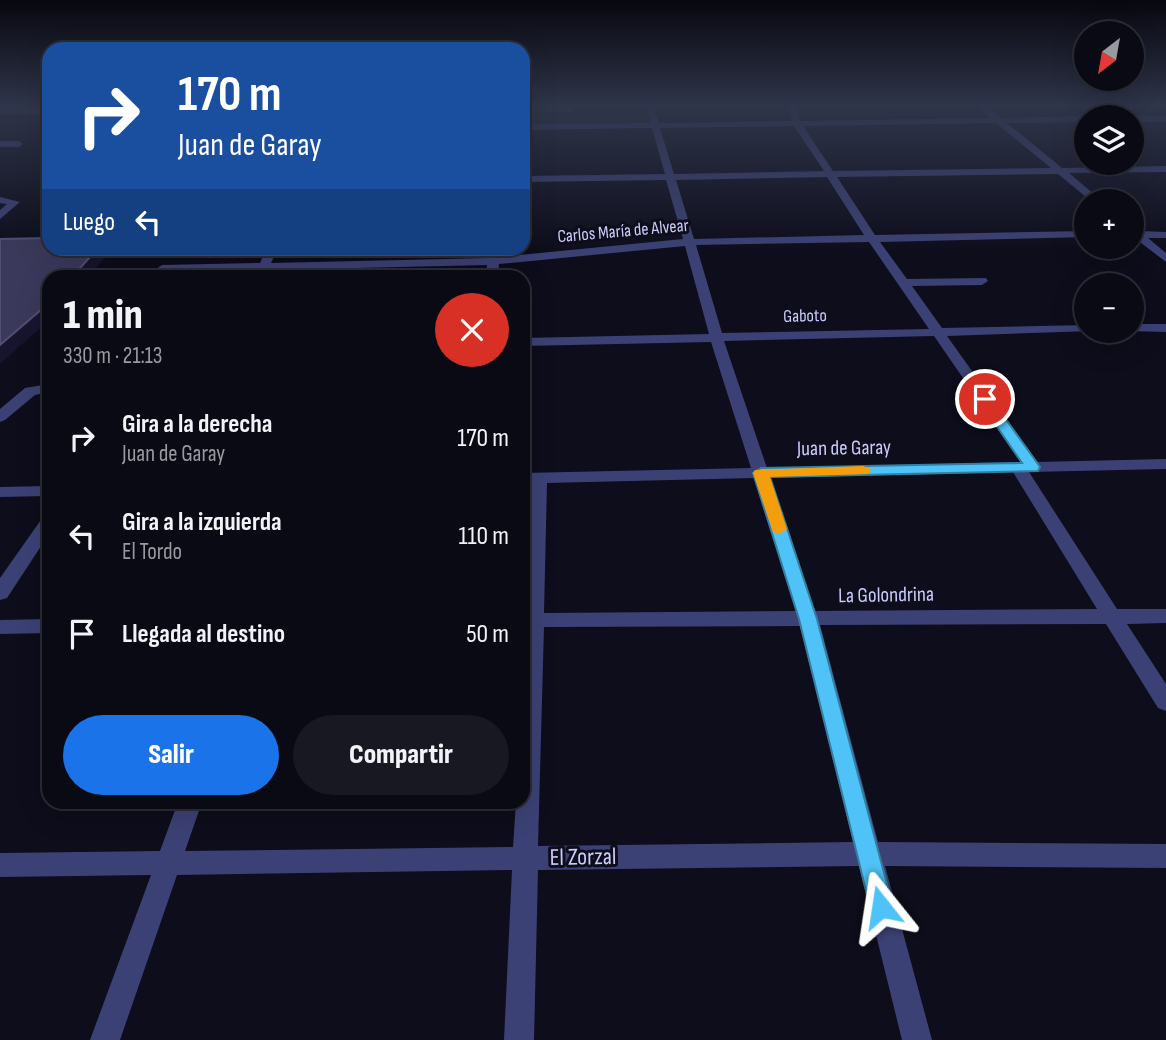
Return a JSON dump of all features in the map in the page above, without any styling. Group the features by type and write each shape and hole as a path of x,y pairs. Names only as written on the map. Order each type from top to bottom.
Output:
{"street":[{"path":"664,155 716,336 808,619 917,1040"},
{"path":"818,155 1025,468 1111,616 1166,702"},
{"path":"1039,155 1082,189"},
{"path":"530,179 1166,169"},
{"path":"0,200 15,202 0,216"},
{"name":"Carlos María de Alvear","path":"530,253 690,242 1074,234"},
{"path":"1144,234 1166,235"},
{"path":"1144,241 1166,259"},
{"name":"Carlos María de Alvear","path":"288,270 480,256"},
{"path":"903,283 982,281"},
{"path":"1144,328 1166,328"},
{"name":"Gaboto","path":"530,342 1074,329"},
{"path":"0,417 30,391 42,389"},
{"name":"Juan de Garay","path":"531,478 1166,464"},
{"path":"530,525 531,478"},
{"path":"0,492 42,491"},
{"path":"0,593 42,531"},
{"name":"La Golondrina","path":"530,620 1166,616"},
{"path":"0,627 42,626"},
{"path":"105,1040 187,809"},
{"path":"519,1040 525,809"},
{"name":"El Zorzal","path":"0,865 867,854 1166,856"}],"building":[{"path":"42,238 42,256 91,256 78,270 42,270 42,309 0,345 0,239"}],"slow traffic":[{"path":"779,529 761,473 863,471"}],"route":[{"path":"881,907 808,619 761,473 1032,467 985,399"}]}
